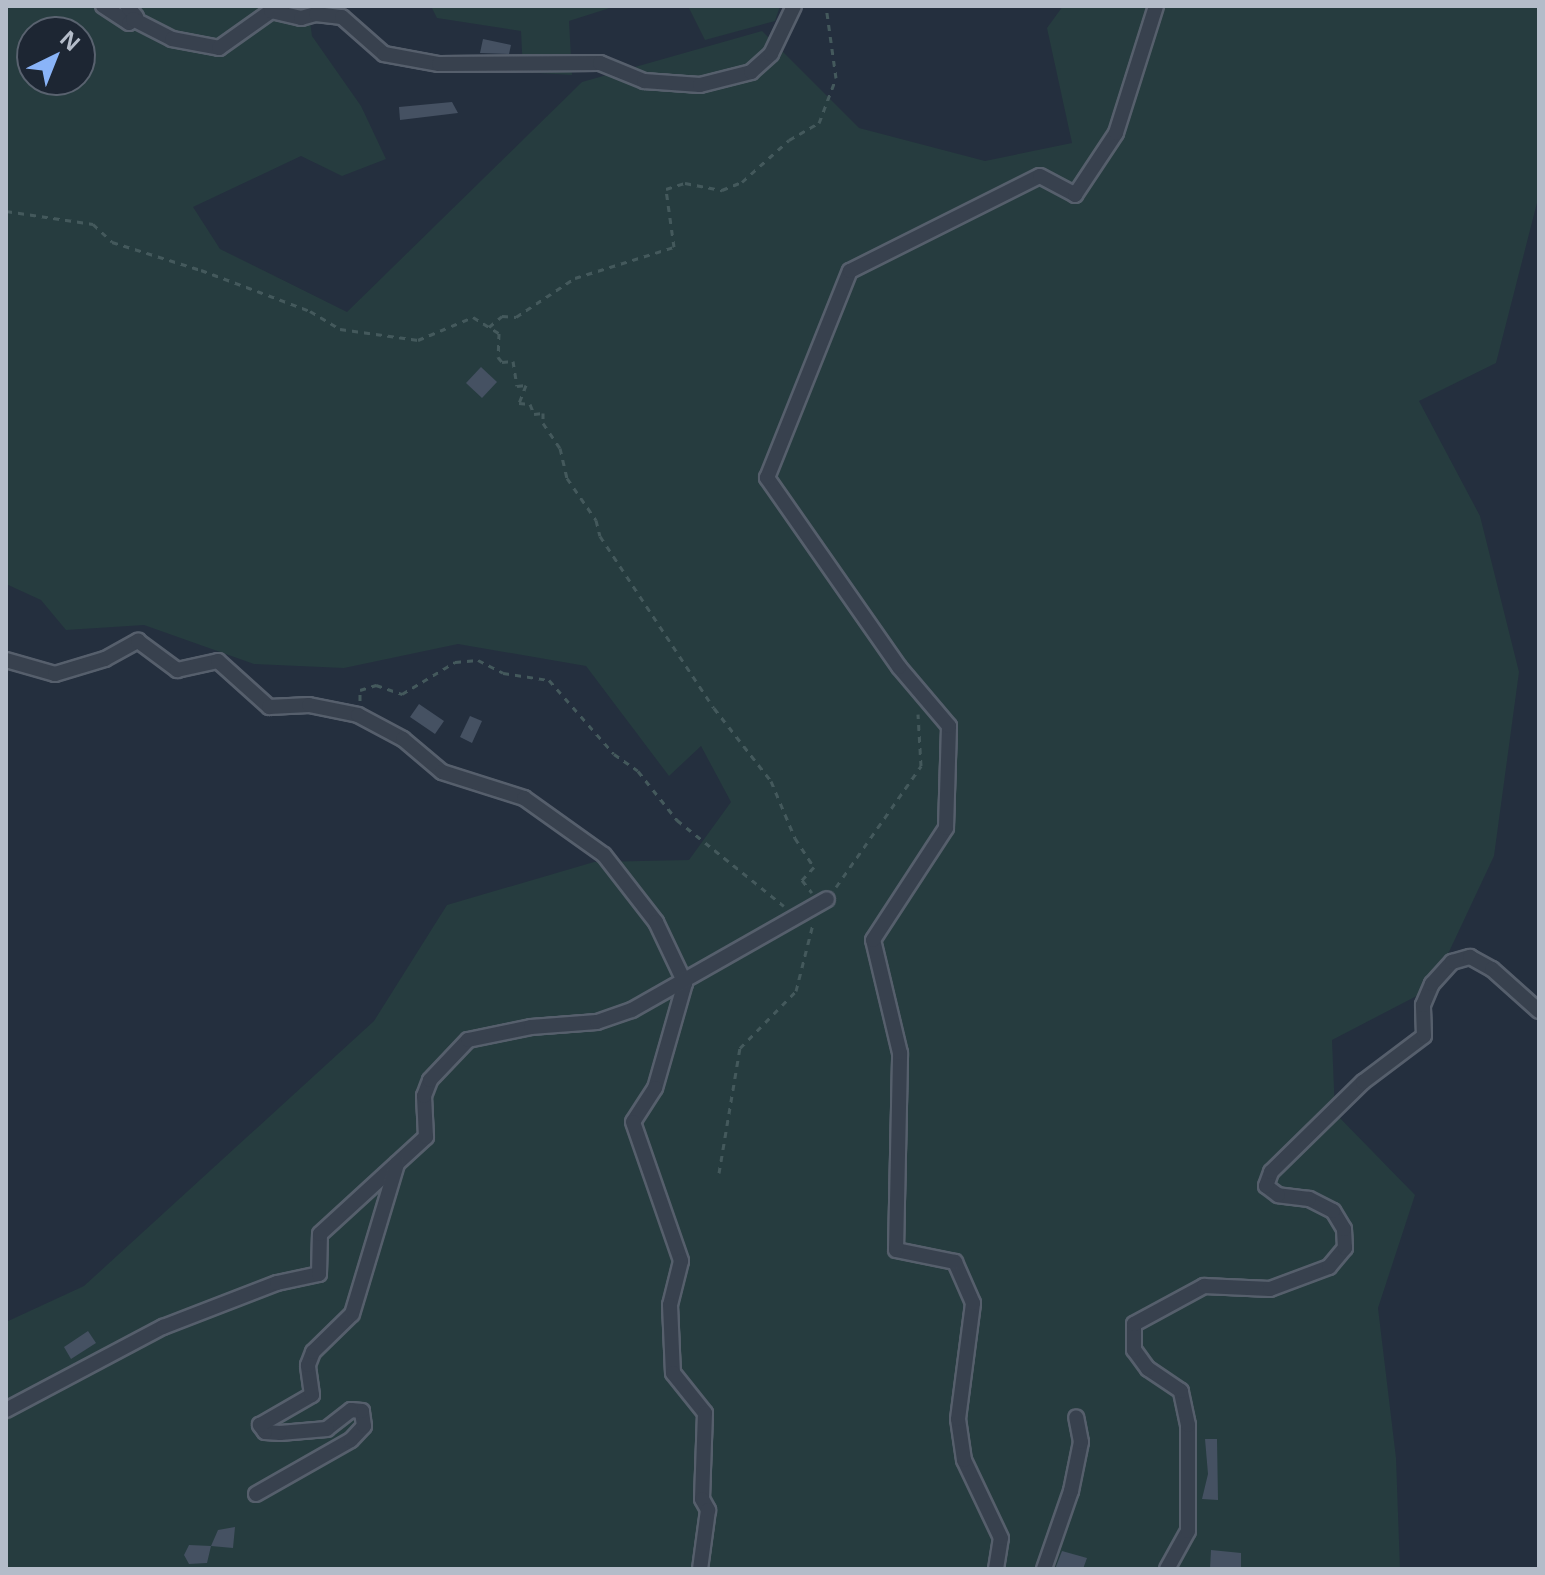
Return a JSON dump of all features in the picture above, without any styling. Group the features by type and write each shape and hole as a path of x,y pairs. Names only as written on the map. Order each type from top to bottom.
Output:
{"street":[{"path":"103,6 123,21 130,13 172,39 219,48 271,11 301,18 316,14 342,17 384,54 439,64 600,63 644,81 700,85 751,72 771,54 794,6"},
{"path":"996,1569 1001,1538 964,1460 958,1419 973,1303 955,1262 896,1250 893,1221 900,1053 873,940 946,828 949,726 916,686 767,478 850,271 1040,176 1075,195 1116,133 1156,6"},
{"path":"6,660 55,674 105,659 138,641 177,670 218,661 231,668 260,704 309,705 358,715 381,726 442,772 524,798 604,855 656,922 685,983 655,1088 633,1122 681,1261 670,1305 673,1373 705,1413 702,1499 708,1510 700,1569"},
{"path":"6,1410 163,1327 277,1283 319,1274 320,1234 426,1137 424,1096 430,1080 468,1040 531,1027 597,1022 685,983 827,899"},
{"path":"1167,1569 1188,1531 1188,1425 1181,1391 1148,1369 1134,1350 1134,1324 1204,1286 1270,1289 1329,1267 1345,1248 1344,1229 1333,1211 1309,1199 1278,1195 1266,1186 1271,1172 1363,1082 1424,1036 1423,1005 1432,984 1452,962 1470,957 1492,969 1539,1011"},
{"path":"256,1494 342,1446 364,1426 362,1411 351,1410 327,1429 280,1433 265,1432 260,1425 312,1395 308,1365 313,1352 352,1314 398,1163"},
{"path":"1044,1569 1076,1466 1081,1442 1076,1417"}],"path":[{"path":"489,327 502,316 516,317 575,278 674,247 666,189 685,183 722,190 742,182 789,140 819,123 836,78 826,6"},
{"path":"6,211 93,224 112,242 310,311 340,329 418,340 473,317 499,333 498,357 516,364 517,386 526,385 519,403 530,404 534,414 543,413 543,423 560,448 567,478 596,520 600,536 714,708 771,781 795,838 814,867 802,880 804,886 827,899"},
{"path":"381,726 359,700 360,690 376,685 402,694 455,662 478,660 503,673 549,680 614,754 638,771 677,820 789,909"},
{"path":"719,1173 740,1048 796,991 814,923 827,899 921,766 916,686"}],"green space":[{"path":"6,6 308,6 312,36 361,106 386,159 342,176 301,156 193,207 220,249 347,312 582,82 762,31 859,128 985,161 1072,143 1047,28 1063,6 1539,6 1539,195 1496,363 1419,401 1480,516 1519,672 1494,856 1432,988 1332,1040 1335,1113 1415,1195 1378,1308 1396,1458 1400,1569 6,1569 6,1322 84,1286 374,1021 447,905 594,862 689,860 731,802 701,746 669,776 586,666 458,644 344,668 254,664 144,625 66,630 41,600 6,584"},
{"path":"431,6 616,6 569,21 572,75 523,72 521,31 437,18"},
{"path":"688,6 780,6 775,21 705,40"}],"building":[{"path":"483,39 511,45 509,54 480,53"},
{"path":"452,102 458,113 400,120 399,107"},
{"path":"481,367 497,382 482,398 466,383"},
{"path":"419,704 444,721 435,734 410,717"},
{"path":"470,716 482,721 472,743 460,737"},
{"path":"88,1331 96,1343 71,1359 64,1347"},
{"path":"1205,1439 1217,1439 1218,1500 1202,1499 1208,1474"},
{"path":"235,1527 233,1548 211,1546 218,1530"},
{"path":"189,1545 211,1546 207,1563 189,1564 184,1555"},
{"path":"1211,1550 1241,1553 1241,1569 1210,1569"},
{"path":"1062,1551 1087,1558 1083,1569 1055,1569"}]}
